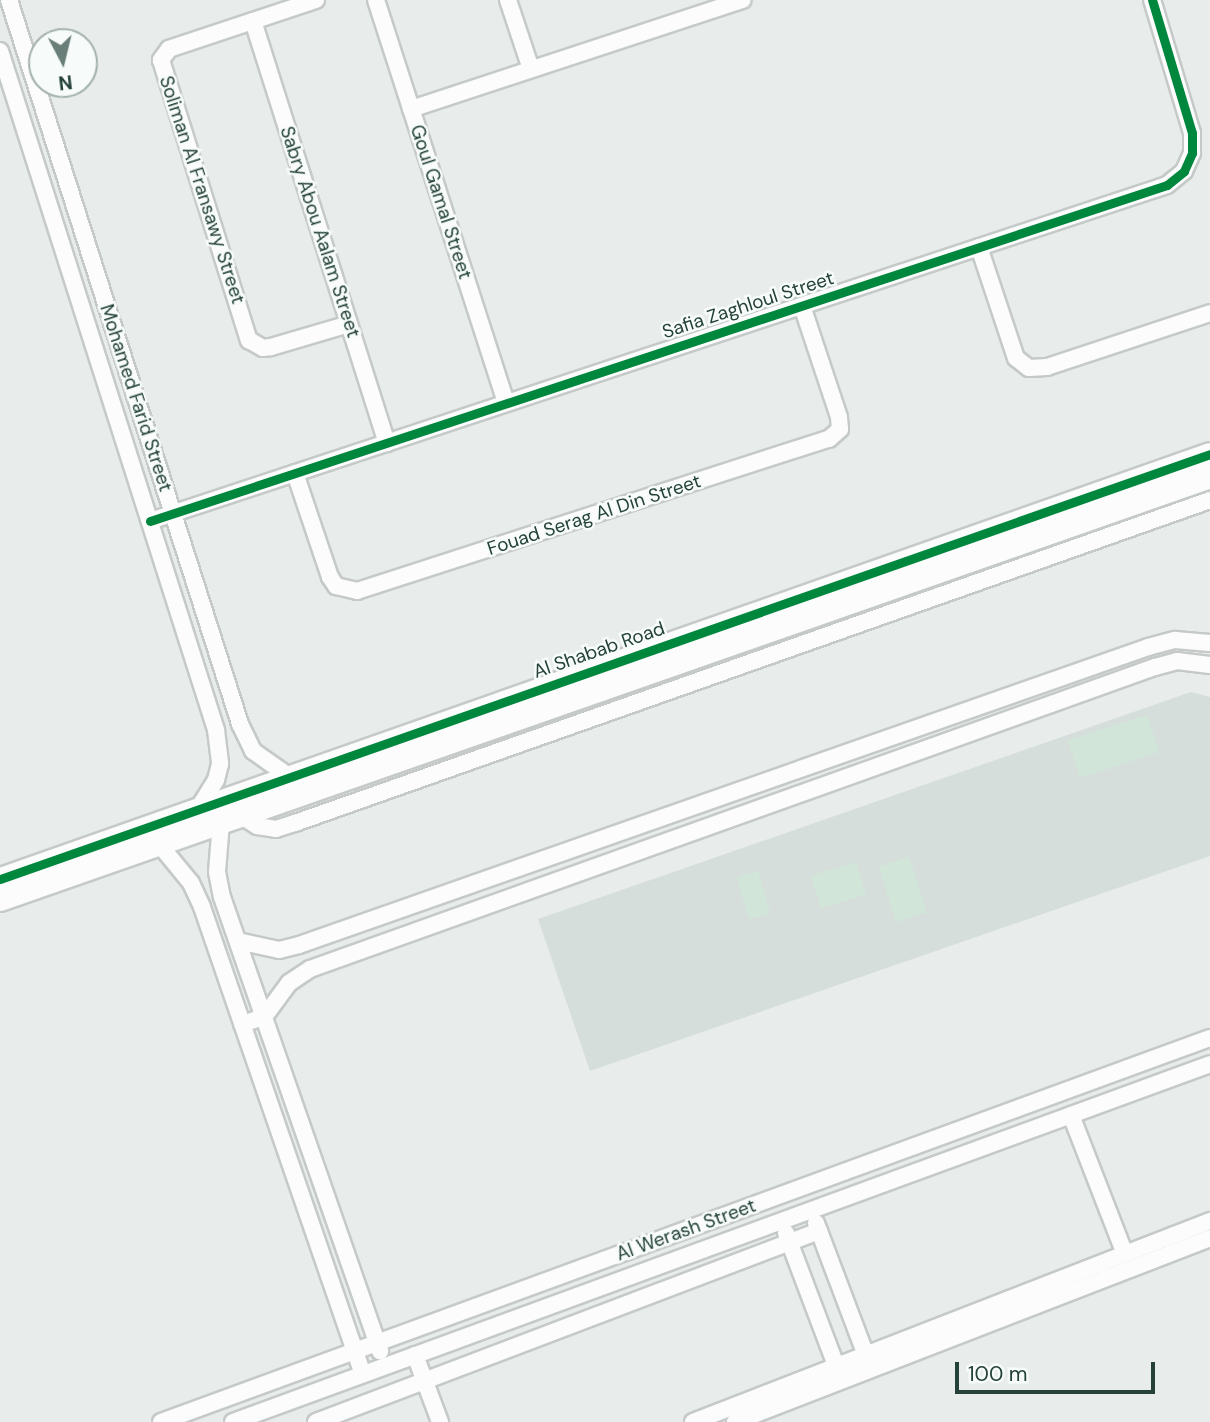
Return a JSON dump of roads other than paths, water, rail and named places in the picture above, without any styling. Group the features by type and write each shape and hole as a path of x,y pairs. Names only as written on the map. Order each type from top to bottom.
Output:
{"street":[{"name":"Mohamed Farid Street","path":"9,0 240,723 258,756 290,777"},
{"name":"Soliman Al Fransawy Street","path":"316,0 169,49 161,60 249,340 263,348 271,347 349,324"},
{"name":"Goul Gamal Street","path":"376,0 506,404"},
{"path":"508,0 531,69"},
{"path":"411,108 743,0"},
{"name":"Safia Zaghloul Street","path":"150,520 1158,188 1184,172 1192,153 1192,133 1152,0"},
{"name":"Sabry Abou Aalam Street","path":"253,21 387,443"},
{"name":"Mohamed Farid Street","path":"0,51 216,730 220,764 212,788 198,809"},
{"path":"979,247 1016,358 1028,368 1047,367 1210,313"},
{"name":"Fouad Serag Al Din Street","path":"295,472 330,577 336,586 357,591 829,439 840,429 839,417 802,306"},
{"name":"Al Shabab Road","path":"0,879 1210,454"},
{"name":"Al Shabab Road","path":"0,899 1210,477"},
{"path":"385,1366 238,942 217,872 231,819 276,829 295,823 1210,500"},
{"path":"238,942 268,949 299,945 1148,647 1175,640 1210,643"},
{"path":"242,1024 264,1017 289,983 310,970 1155,667 1177,661 1210,665"},
{"path":"976,709 984,730"},
{"path":"216,730 229,733 240,723"},
{"path":"746,789 754,811"},
{"path":"640,827 648,849"},
{"path":"159,844 191,883 363,1374"},
{"name":"Al Werash Street","path":"161,1422 1210,1038"},
{"name":"Al Werash Street","path":"233,1422 1210,1064"},
{"path":"1071,1115 1125,1254"},
{"path":"811,1210 868,1361"},
{"path":"782,1221 839,1373"},
{"path":"735,1422 839,1373 1210,1221"},
{"path":"316,1422 819,1231"},
{"path":"868,1361 1210,1238"},
{"path":"415,1355 440,1422"},
{"path":"693,1422 839,1373"}]}
